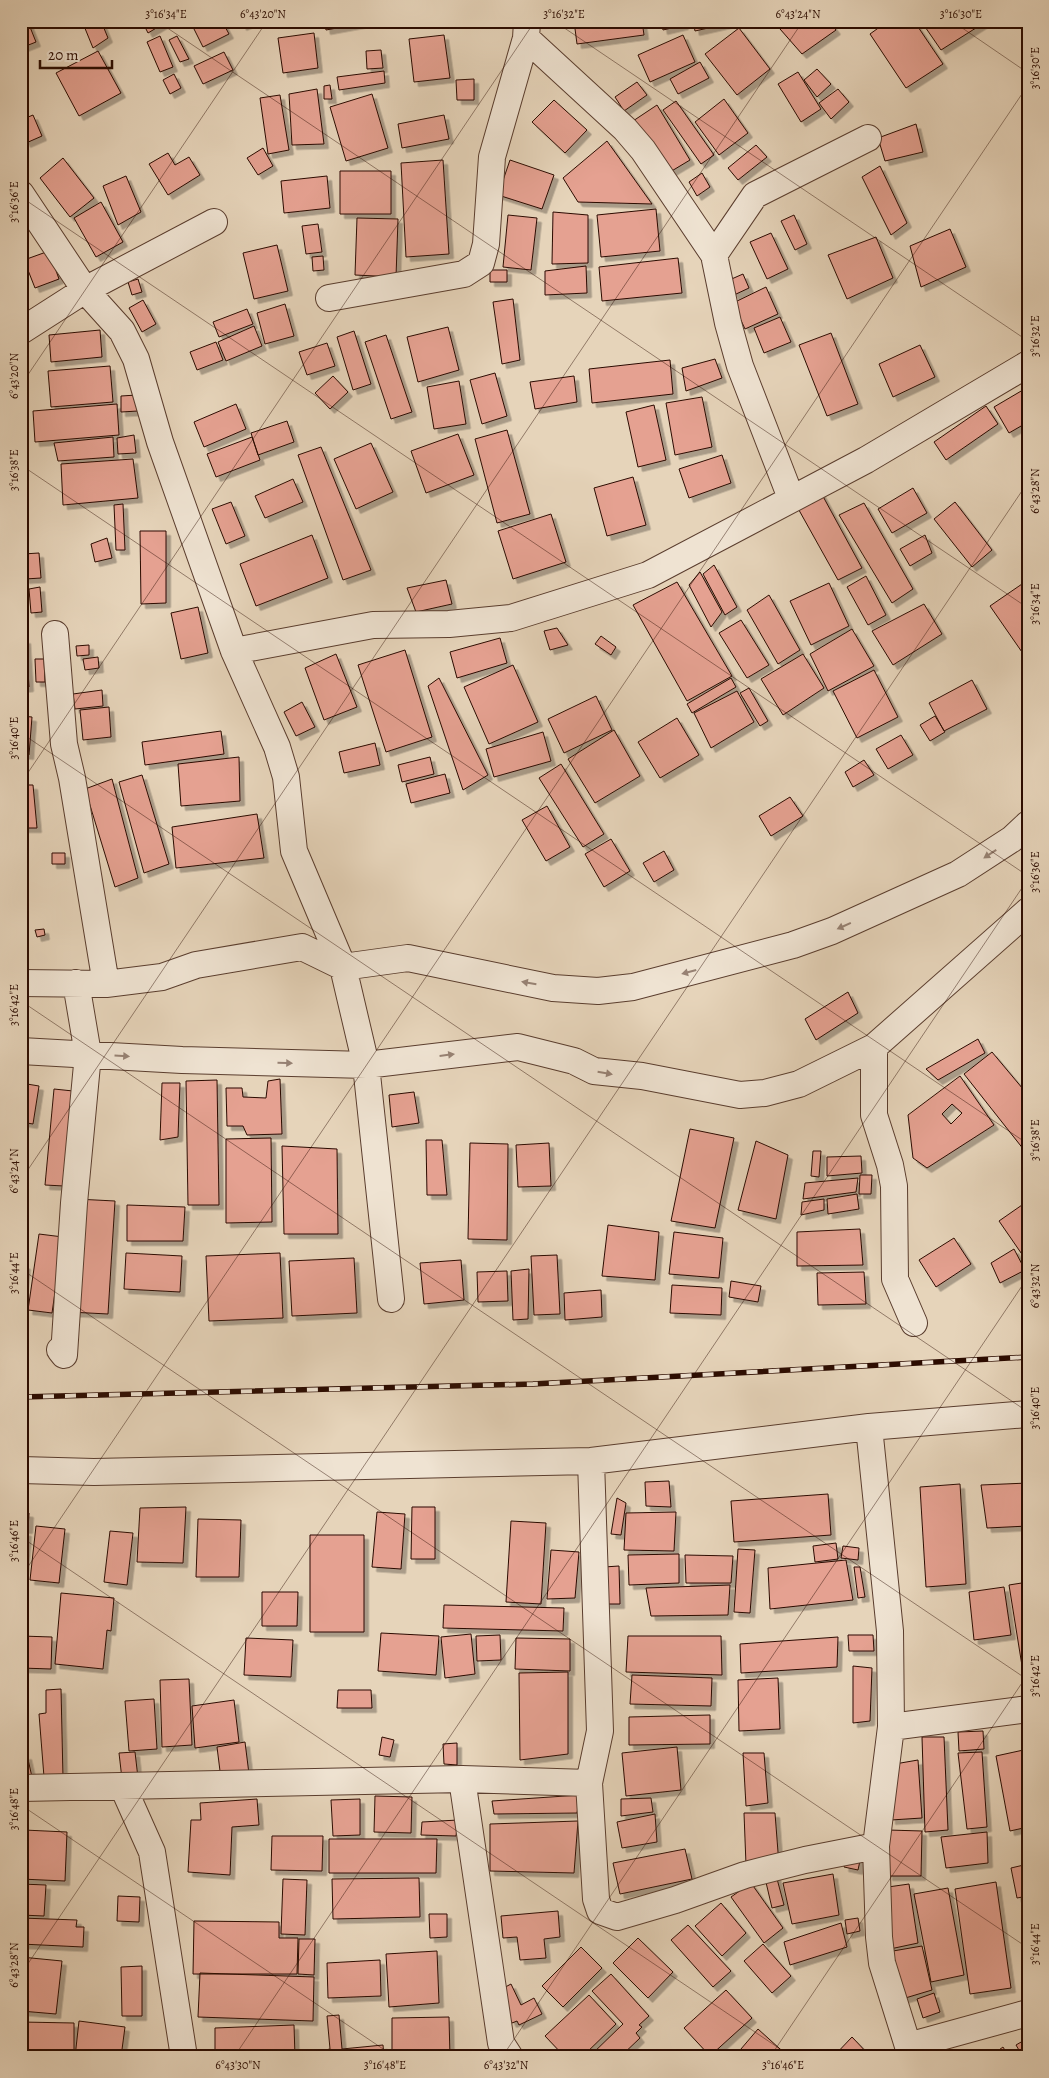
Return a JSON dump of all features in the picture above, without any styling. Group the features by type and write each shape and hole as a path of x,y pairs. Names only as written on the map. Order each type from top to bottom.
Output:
{"street":[{"path":"526,29 625,129 643,150 714,255 740,366 791,498"},
{"path":"329,298 464,274 480,263 486,244 492,157 526,29"},
{"path":"714,255 756,195 868,138"},
{"path":"21,194 85,290 122,331 136,358 160,442 234,651 277,747 286,777 294,850 343,967 366,1065 391,1299"},
{"path":"21,331 85,290 214,222"},
{"path":"234,651 373,625 449,624 511,618 648,575 866,460 1028,364"},
{"path":"55,634 64,744 72,778 106,984"},
{"path":"21,983 106,984 162,977 196,965 302,947 343,967 408,958 552,988 598,991 632,987 793,945 832,931 958,874 1012,839 1028,824"},
{"path":"302,947 310,888"},
{"path":"21,1051 182,1060 366,1065 518,1047 574,1061 594,1071 642,1076 740,1095 765,1094 799,1084 874,1047 1028,911"},
{"path":"60,1350 64,1355 74,1203 88,1054 76,983"},
{"path":"874,1047 874,1115 890,1165 894,1186 895,1279 914,1323 912,1321"},
{"path":"21,1470 94,1472 591,1461 869,1427 1028,1414"},
{"path":"869,1427 890,1631 891,1727 876,1846 882,1963 916,2051 1028,2013"},
{"path":"591,1461 600,1731 590,1783 596,1899 600,1912 617,1916 675,1900 745,1875 804,1860 876,1846"},
{"path":"891,1727 1028,1709"},
{"path":"21,1788 462,1779 590,1783"},
{"path":"462,1779 501,2042 510,2057"},
{"path":"123,1787 152,1852 184,2057"}],"building":[{"path":"82,21 101,21 108,38 93,48"},
{"path":"142,21 168,21 148,33"},
{"path":"190,21 222,21 229,34 203,47"},
{"path":"241,21 254,21 242,26"},
{"path":"324,21 375,21 326,30"},
{"path":"574,21 642,21 644,35 577,44"},
{"path":"661,21 683,21 684,25 663,30"},
{"path":"693,21 739,21 695,31"},
{"path":"773,21 829,21 836,30 802,54"},
{"path":"888,21 914,21 943,64 906,88 870,34"},
{"path":"921,21 987,21 941,50"},
{"path":"28,22 36,42 21,48 21,25"},
{"path":"739,28 770,69 737,95 705,54"},
{"path":"314,33 318,68 283,73 278,38"},
{"path":"444,35 450,78 414,82 409,39"},
{"path":"683,35 695,62 650,82 638,55"},
{"path":"160,36 173,67 160,72 147,42"},
{"path":"177,36 189,59 180,62 169,40"},
{"path":"381,50 383,68 367,69 366,51"},
{"path":"98,51 121,93 79,116 56,73"},
{"path":"224,52 233,70 203,84 194,66"},
{"path":"700,62 709,78 678,94 670,79"},
{"path":"817,69 831,84 817,97 804,80"},
{"path":"384,71 385,83 339,90 337,77"},
{"path":"798,72 821,109 801,122 778,84"},
{"path":"174,74 181,88 170,94 163,80"},
{"path":"474,79 474,100 457,100 456,80"},
{"path":"637,82 647,95 624,111 615,97"},
{"path":"330,85 332,99 324,99 324,86"},
{"path":"317,89 324,144 292,145 289,94"},
{"path":"838,89 849,102 831,119 819,103"},
{"path":"372,94 388,148 346,161 330,107"},
{"path":"280,95 289,150 268,154 260,98"},
{"path":"724,99 748,133 719,155 695,122"},
{"path":"554,100 587,130 565,153 532,122"},
{"path":"676,101 714,155 701,164 663,110"},
{"path":"657,105 690,160 670,172 633,121"},
{"path":"33,115 42,136 26,143 21,131 21,120"},
{"path":"444,115 449,139 402,148 398,124"},
{"path":"916,124 923,152 885,161 878,138"},
{"path":"607,141 652,204 578,202 563,178"},
{"path":"756,145 767,157 738,180 728,168"},
{"path":"263,148 273,166 258,175 247,158"},
{"path":"168,153 175,165 189,157 200,175 168,195 149,164"},
{"path":"63,158 94,198 70,217 40,178"},
{"path":"443,160 449,254 406,257 401,163"},
{"path":"510,160 554,175 542,209 498,195"},
{"path":"880,166 907,223 891,235 862,177"},
{"path":"340,171 391,171 391,214 340,214"},
{"path":"702,173 710,187 697,196 689,182"},
{"path":"126,176 141,212 118,225 103,186"},
{"path":"327,176 330,208 284,213 281,181"},
{"path":"101,202 123,242 96,257 74,218"},
{"path":"656,209 660,251 601,257 597,215"},
{"path":"553,212 588,215 588,263 552,264"},
{"path":"508,215 537,218 531,270 503,267"},
{"path":"794,215 807,244 795,250 781,221"},
{"path":"357,218 398,219 396,277 355,275"},
{"path":"318,224 322,252 306,254 302,226"},
{"path":"950,229 966,267 921,287 910,246"},
{"path":"771,233 788,269 767,279 750,242"},
{"path":"876,237 893,278 847,299 828,255"},
{"path":"277,245 288,291 254,299 243,253"},
{"path":"49,251 59,279 35,288 24,260"},
{"path":"323,256 324,270 313,271 312,257"},
{"path":"678,258 682,293 602,301 599,267"},
{"path":"586,266 587,293 545,295 545,271"},
{"path":"490,270 507,270 507,282 490,282"},
{"path":"743,274 749,288 734,295 727,281"},
{"path":"138,279 142,292 132,295 128,282"},
{"path":"766,287 778,314 745,329 733,303"},
{"path":"513,299 520,360 502,364 493,302"},
{"path":"143,300 156,324 142,332 129,308"},
{"path":"285,304 294,336 265,344 257,313"},
{"path":"247,309 253,324 219,337 213,322"},
{"path":"780,317 791,342 764,353 754,328"},
{"path":"254,326 262,346 226,361 218,342"},
{"path":"448,327 459,370 418,382 407,337"},
{"path":"100,330 102,357 51,362 49,335"},
{"path":"354,331 371,384 353,390 337,337"},
{"path":"831,333 858,404 827,416 799,345"},
{"path":"386,335 412,412 391,419 365,342"},
{"path":"216,342 223,360 197,370 190,352"},
{"path":"327,343 335,366 307,375 299,352"},
{"path":"920,345 935,377 893,397 879,364"},
{"path":"715,359 722,378 686,391 682,368"},
{"path":"670,360 673,394 592,403 589,369"},
{"path":"110,366 113,402 51,407 48,371"},
{"path":"495,373 507,416 482,424 470,380"},
{"path":"333,376 348,392 330,409 315,393"},
{"path":"574,376 577,402 535,409 530,382"},
{"path":"459,381 466,424 434,429 427,387"},
{"path":"1028,387 1028,422 1009,433 994,407"},
{"path":"137,395 138,411 121,412 121,396"},
{"path":"702,397 712,447 675,455 666,403"},
{"path":"117,404 119,435 35,442 33,411"},
{"path":"236,404 246,429 204,447 194,422"},
{"path":"654,405 666,460 638,467 626,412"},
{"path":"986,406 998,424 946,460 934,442"},
{"path":"287,421 294,442 258,455 251,433"},
{"path":"507,430 530,514 497,523 475,439"},
{"path":"458,434 474,475 426,493 411,451"},
{"path":"134,435 136,453 118,454 117,438"},
{"path":"113,437 114,457 58,461 54,443"},
{"path":"252,437 260,460 216,477 207,454"},
{"path":"371,443 393,492 356,509 334,459"},
{"path":"321,447 371,570 343,580 298,455"},
{"path":"722,455 731,483 689,498 679,469"},
{"path":"133,459 138,498 63,505 61,464"},
{"path":"633,477 646,525 607,536 594,488"},
{"path":"293,479 303,502 265,518 255,496"},
{"path":"913,488 927,513 892,533 878,509"},
{"path":"819,489 862,568 838,580 795,503"},
{"path":"231,502 245,536 226,544 212,509"},
{"path":"955,502 992,550 972,567 934,519"},
{"path":"864,503 913,589 892,603 839,515"},
{"path":"123,504 125,550 116,550 114,505"},
{"path":"551,514 566,562 513,579 498,531"},
{"path":"140,531 166,531 166,603 141,604"},
{"path":"312,535 328,578 256,606 240,564"},
{"path":"925,535 932,553 910,566 900,549"},
{"path":"107,538 112,558 95,562 91,544"},
{"path":"39,553 41,578 25,579 23,554"},
{"path":"714,565 737,607 725,615 703,574"},
{"path":"700,572 722,612 711,627 689,585"},
{"path":"866,576 886,615 868,625 847,587"},
{"path":"446,580 452,604 416,612 407,588"},
{"path":"677,582 732,676 687,701 633,605"},
{"path":"829,583 849,626 811,645 790,601"},
{"path":"1022,584 1028,592 1028,652 1024,655 990,606"},
{"path":"40,587 42,612 31,613 29,589"},
{"path":"769,595 800,650 778,664 747,610"},
{"path":"924,604 942,634 893,665 872,631"},
{"path":"198,607 208,653 181,659 171,613"},
{"path":"741,620 769,665 747,678 719,633"},
{"path":"557,628 568,645 550,650 544,631"},
{"path":"852,629 874,666 828,691 810,654"},
{"path":"601,636 616,647 611,655 595,644"},
{"path":"500,638 507,663 457,678 450,652"},
{"path":"26,639 29,687 21,688 21,640"},
{"path":"89,645 89,655 77,656 76,646"},
{"path":"405,650 432,737 386,752 358,665"},
{"path":"336,654 357,707 324,720 305,668"},
{"path":"803,654 824,688 783,715 761,679"},
{"path":"98,657 99,668 85,670 83,659"},
{"path":"35,659 44,659 45,682 36,682"},
{"path":"513,665 538,722 489,744 464,687"},
{"path":"874,670 898,717 857,738 833,691"},
{"path":"439,678 488,775 463,790 428,686"},
{"path":"731,678 736,687 692,713 687,704"},
{"path":"972,680 987,709 944,731 929,703"},
{"path":"749,688 768,721 760,726 740,693"},
{"path":"102,690 103,706 75,709 73,694"},
{"path":"737,691 754,722 711,748 694,713"},
{"path":"596,696 612,730 564,753 548,719"},
{"path":"302,702 315,727 296,736 284,712"},
{"path":"109,707 111,737 83,740 80,710"},
{"path":"21,716 32,717 29,755 21,754"},
{"path":"935,716 945,732 930,741 920,725"},
{"path":"677,718 699,755 660,778 638,742"},
{"path":"614,730 640,776 595,803 568,759"},
{"path":"221,731 224,754 145,765 142,742"},
{"path":"543,732 551,761 494,777 486,749"},
{"path":"901,735 913,755 888,769 876,749"},
{"path":"375,743 380,765 344,773 339,752"},
{"path":"239,757 240,801 181,806 178,764"},
{"path":"430,757 434,774 402,782 398,765"},
{"path":"864,760 874,775 853,787 845,772"},
{"path":"561,764 604,834 583,847 539,778"},
{"path":"445,774 450,793 411,803 406,784"},
{"path":"142,775 169,864 144,873 119,782"},
{"path":"112,779 138,878 115,887 85,789"},
{"path":"21,785 33,785 37,828 21,828"},
{"path":"790,797 803,816 771,836 759,816"},
{"path":"547,806 570,847 546,861 522,820"},
{"path":"257,814 264,858 176,868 172,827"},
{"path":"611,839 630,871 604,887 585,854"},
{"path":"664,851 674,870 654,882 643,863"},
{"path":"52,853 65,853 65,864 52,864"},
{"path":"44,929 45,935 37,937 35,930"},
{"path":"848,992 858,1013 816,1040 805,1019"},
{"path":"978,1039 985,1053 938,1080 926,1069"},
{"path":"992,1052 1028,1095 1028,1155 964,1074"},
{"path":"960,1076 994,1125 927,1168 913,1158 908,1115","holes":["952,1104 962,1113 951,1124 942,1114"]},
{"path":"280,1079 282,1134 247,1135 243,1126 227,1126 226,1088 242,1088 243,1097 266,1098 268,1081"},
{"path":"217,1080 219,1205 188,1205 186,1081"},
{"path":"21,1083 39,1086 33,1124 21,1122"},
{"path":"162,1083 180,1083 178,1137 160,1140"},
{"path":"54,1089 73,1091 64,1186 45,1185"},
{"path":"414,1092 419,1123 392,1127 389,1095"},
{"path":"690,1129 734,1138 715,1228 671,1221"},
{"path":"271,1138 272,1222 226,1223 226,1139"},
{"path":"426,1140 442,1140 447,1195 427,1195"},
{"path":"756,1141 788,1155 776,1219 738,1210"},
{"path":"470,1143 508,1144 507,1240 468,1239"},
{"path":"549,1143 551,1186 518,1187 516,1145"},
{"path":"282,1146 337,1149 338,1234 284,1234"},
{"path":"813,1151 821,1151 819,1177 811,1176"},
{"path":"861,1156 862,1173 827,1176 827,1157"},
{"path":"860,1175 872,1175 871,1194 859,1194"},
{"path":"858,1178 856,1192 803,1199 805,1183"},
{"path":"857,1194 859,1209 828,1214 827,1199"},
{"path":"76,1199 115,1201 108,1314 69,1312"},
{"path":"824,1199 824,1210 801,1215 802,1202"},
{"path":"127,1205 185,1207 183,1241 127,1241"},
{"path":"1022,1205 1028,1213 1028,1263 999,1221"},
{"path":"608,1225 659,1232 655,1280 602,1276"},
{"path":"860,1229 863,1265 797,1266 797,1232"},
{"path":"674,1232 723,1238 719,1278 669,1274"},
{"path":"39,1234 63,1237 52,1313 28,1310"},
{"path":"954,1238 971,1264 936,1287 919,1260"},
{"path":"1014,1249 1025,1270 1000,1283 991,1263"},
{"path":"126,1253 182,1256 180,1292 124,1289"},
{"path":"280,1253 283,1318 209,1321 206,1256"},
{"path":"557,1255 560,1314 534,1315 531,1256"},
{"path":"354,1258 357,1313 292,1316 289,1261"},
{"path":"461,1260 464,1300 424,1304 420,1263"},
{"path":"21,1264 26,1265 21,1304"},
{"path":"529,1269 528,1319 513,1320 511,1271"},
{"path":"507,1271 508,1301 478,1302 477,1272"},
{"path":"864,1272 866,1304 818,1305 817,1273"},
{"path":"731,1281 761,1286 758,1302 729,1297"},
{"path":"672,1285 722,1288 721,1315 670,1313"},
{"path":"601,1290 602,1317 565,1320 564,1293"},
{"path":"669,1481 671,1507 646,1506 645,1482"},
{"path":"1028,1483 1028,1526 987,1528 981,1485"},
{"path":"960,1484 966,1584 926,1587 920,1487"},
{"path":"828,1494 831,1535 734,1542 731,1501"},
{"path":"617,1498 626,1503 621,1535 611,1534"},
{"path":"186,1507 183,1563 137,1562 140,1508"},
{"path":"412,1507 435,1507 435,1559 411,1559"},
{"path":"21,1512 29,1513 28,1529 21,1529"},
{"path":"377,1512 405,1514 401,1569 372,1567"},
{"path":"676,1512 674,1551 624,1550 626,1513"},
{"path":"198,1519 241,1520 239,1577 196,1577"},
{"path":"511,1521 546,1523 541,1604 506,1602"},
{"path":"36,1526 65,1529 59,1583 30,1580"},
{"path":"21,1531 27,1532 21,1605"},
{"path":"110,1531 133,1533 127,1585 104,1582"},
{"path":"310,1535 364,1535 364,1632 310,1632"},
{"path":"836,1543 838,1559 815,1562 813,1546"},
{"path":"843,1546 859,1548 858,1560 841,1558"},
{"path":"738,1549 755,1550 750,1613 734,1612"},
{"path":"551,1550 579,1552 575,1598 547,1599"},
{"path":"679,1554 679,1583 629,1585 628,1555"},
{"path":"685,1555 733,1556 731,1583 686,1583"},
{"path":"846,1560 853,1600 770,1609 768,1568"},
{"path":"619,1566 620,1604 605,1604 604,1567"},
{"path":"854,1567 860,1567 865,1597 858,1598"},
{"path":"1028,1582 1028,1672 1023,1672 1009,1585"},
{"path":"730,1585 728,1615 651,1616 646,1588"},
{"path":"1004,1587 1011,1635 974,1640 969,1592"},
{"path":"262,1592 298,1592 297,1626 262,1626"},
{"path":"61,1593 114,1598 111,1631 107,1630 103,1669 55,1664"},
{"path":"444,1605 564,1608 563,1631 443,1628"},
{"path":"381,1633 439,1636 436,1675 378,1671"},
{"path":"471,1634 475,1674 445,1678 441,1637"},
{"path":"500,1635 501,1660 477,1661 476,1636"},
{"path":"848,1635 873,1635 874,1651 849,1651"},
{"path":"21,1636 52,1637 51,1669 21,1668"},
{"path":"628,1636 721,1636 722,1675 626,1672"},
{"path":"838,1637 837,1667 741,1673 740,1644"},
{"path":"246,1638 293,1640 291,1677 244,1675"},
{"path":"516,1638 570,1639 570,1671 515,1669"},
{"path":"853,1666 872,1668 870,1721 853,1723"},
{"path":"568,1672 568,1754 520,1760 519,1673"},
{"path":"632,1675 712,1678 711,1706 630,1704"},
{"path":"778,1678 780,1729 739,1731 738,1680"},
{"path":"189,1679 192,1745 162,1747 160,1680"},
{"path":"61,1689 63,1778 44,1777 39,1714 46,1713 46,1690"},
{"path":"338,1690 371,1690 372,1708 337,1708"},
{"path":"154,1699 157,1749 129,1751 125,1701"},
{"path":"234,1700 239,1742 195,1748 192,1706"},
{"path":"710,1715 710,1744 629,1745 629,1717"},
{"path":"983,1731 984,1749 959,1751 958,1732"},
{"path":"382,1737 394,1740 390,1757 379,1755"},
{"path":"922,1737 944,1737 948,1830 925,1832"},
{"path":"245,1742 249,1774 220,1771 217,1747"},
{"path":"457,1743 457,1765 444,1764 443,1744"},
{"path":"677,1747 681,1790 626,1796 622,1753"},
{"path":"1028,1749 1028,1827 1010,1831 996,1756"},
{"path":"135,1752 138,1778 122,1779 119,1753"},
{"path":"982,1752 987,1827 967,1829 958,1753"},
{"path":"743,1753 764,1753 768,1803 746,1806"},
{"path":"27,1755 32,1777 23,1779 21,1756"},
{"path":"918,1760 922,1818 891,1820 889,1765"},
{"path":"580,1795 577,1813 494,1814 492,1801"},
{"path":"375,1796 412,1797 411,1833 374,1832"},
{"path":"651,1798 653,1812 621,1816 621,1799"},
{"path":"257,1799 259,1825 232,1827 230,1875 188,1872 191,1820 201,1820 200,1803"},
{"path":"360,1799 360,1835 333,1836 331,1800"},
{"path":"744,1813 775,1813 779,1865 746,1865"},
{"path":"655,1814 657,1842 622,1848 617,1822"},
{"path":"458,1820 456,1836 421,1835 422,1822"},
{"path":"578,1821 574,1873 490,1871 490,1824"},
{"path":"24,1830 67,1832 65,1881 21,1879"},
{"path":"888,1830 922,1831 921,1876 888,1876"},
{"path":"987,1832 988,1863 946,1868 941,1837"},
{"path":"272,1836 323,1836 322,1871 271,1870"},
{"path":"329,1839 437,1839 436,1873 329,1873"},
{"path":"685,1849 692,1879 620,1894 613,1863"},
{"path":"847,1853 861,1856 858,1870 844,1867"},
{"path":"1028,1864 1028,1896 1017,1898 1011,1868"},
{"path":"833,1874 839,1915 792,1924 783,1883"},
{"path":"776,1875 784,1905 772,1908 765,1878"},
{"path":"419,1878 420,1917 333,1919 332,1879"},
{"path":"283,1879 307,1880 305,1935 281,1934"},
{"path":"996,1882 1011,1988 970,1994 955,1889"},
{"path":"751,1883 783,1928 764,1943 731,1897"},
{"path":"21,1884 46,1885 44,1916 21,1915"},
{"path":"909,1884 918,1943 890,1949 881,1888"},
{"path":"948,1888 964,1975 931,1982 914,1894"},
{"path":"118,1896 140,1897 139,1922 117,1921"},
{"path":"721,1903 746,1933 722,1956 695,1926"},
{"path":"558,1911 560,1937 544,1939 546,1958 520,1960 517,1937 503,1938 501,1916"},
{"path":"429,1914 447,1914 447,1937 430,1938"},
{"path":"21,1918 77,1920 76,1927 84,1927 83,1947 21,1944"},
{"path":"858,1918 860,1931 847,1934 845,1920"},
{"path":"194,1921 279,1922 279,1938 298,1938 297,1974 193,1974"},
{"path":"841,1923 847,1947 790,1965 784,1942"},
{"path":"688,1925 731,1971 713,1987 671,1940"},
{"path":"638,1938 673,1972 648,1998 613,1963"},
{"path":"299,1939 315,1939 314,1975 298,1974"},
{"path":"763,1944 791,1976 772,1993 744,1961"},
{"path":"922,1946 932,1990 902,1999 893,1951"},
{"path":"581,1947 602,1968 563,2007 542,1986"},
{"path":"437,1951 439,2003 389,2007 386,1954"},
{"path":"21,1957 62,1961 56,2014 21,2011"},
{"path":"380,1960 381,1996 328,1998 327,1963"},
{"path":"142,1966 142,2016 122,2016 121,1967"},
{"path":"200,1973 314,1977 313,2021 198,2017"},
{"path":"611,1974 649,2016 639,2025 642,2027 636,2033 640,2038 620,2057 589,2057 623,2024 592,1991"},
{"path":"511,1984 521,2005 534,1998 542,2014 519,2025 517,2021 512,2023 496,1992"},
{"path":"726,1990 752,2018 710,2056 684,2028"},
{"path":"934,1993 940,2012 923,2018 917,1999"},
{"path":"589,1995 616,2024 582,2057 565,2057 545,2036"},
{"path":"339,2015 342,2049 383,2045 384,2057 325,2057 325,2050 330,2049 327,2016"},
{"path":"449,2017 450,2057 392,2057 392,2018"},
{"path":"79,2021 125,2027 121,2057 75,2057"},
{"path":"21,2022 74,2023 74,2057 21,2057"},
{"path":"294,2025 295,2057 215,2057 215,2028"},
{"path":"758,2029 780,2049 778,2051 785,2057 735,2056"},
{"path":"852,2037 871,2057 833,2057"},
{"path":"1028,2038 1028,2057 1023,2057 1016,2045"},
{"path":"1003,2047 1009,2057 989,2057"}],"railway":[{"path":"21,1397 533,1384 1028,1357"}]}
